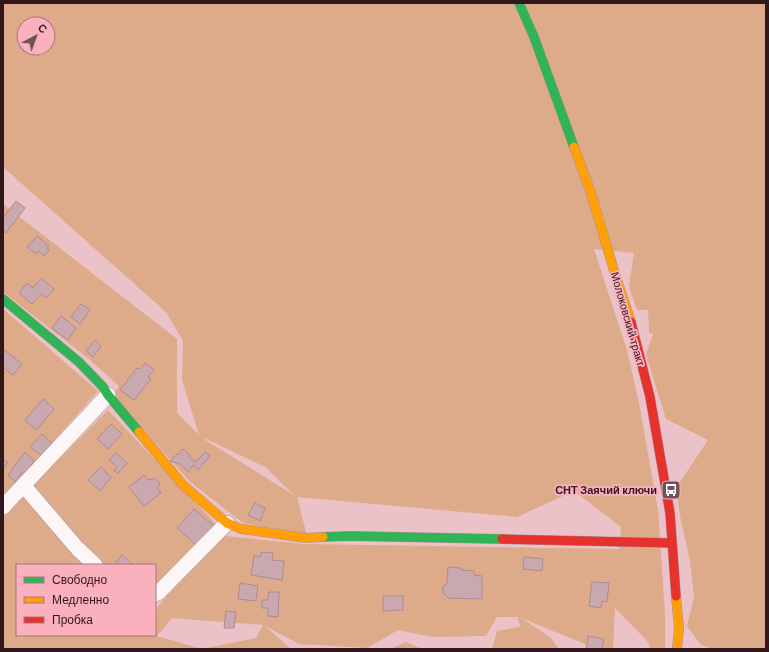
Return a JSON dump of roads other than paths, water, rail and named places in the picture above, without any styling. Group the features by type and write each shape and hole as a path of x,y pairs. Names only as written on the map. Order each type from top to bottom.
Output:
{"street":[{"name":"Молоковский тракт","path":"519,3 534,37 591,193 634,333 650,397 670,513 679,628 677,649"},
{"path":"3,299 78,362 102,387 183,485 227,523 241,529 306,538 350,536 672,543"},
{"path":"3,507 108,395"},
{"path":"24,486 77,548 94,564"},
{"path":"156,593 227,523"}],"place":[{"name":"СНТ Заячий ключи","path":"671,490"}]}
